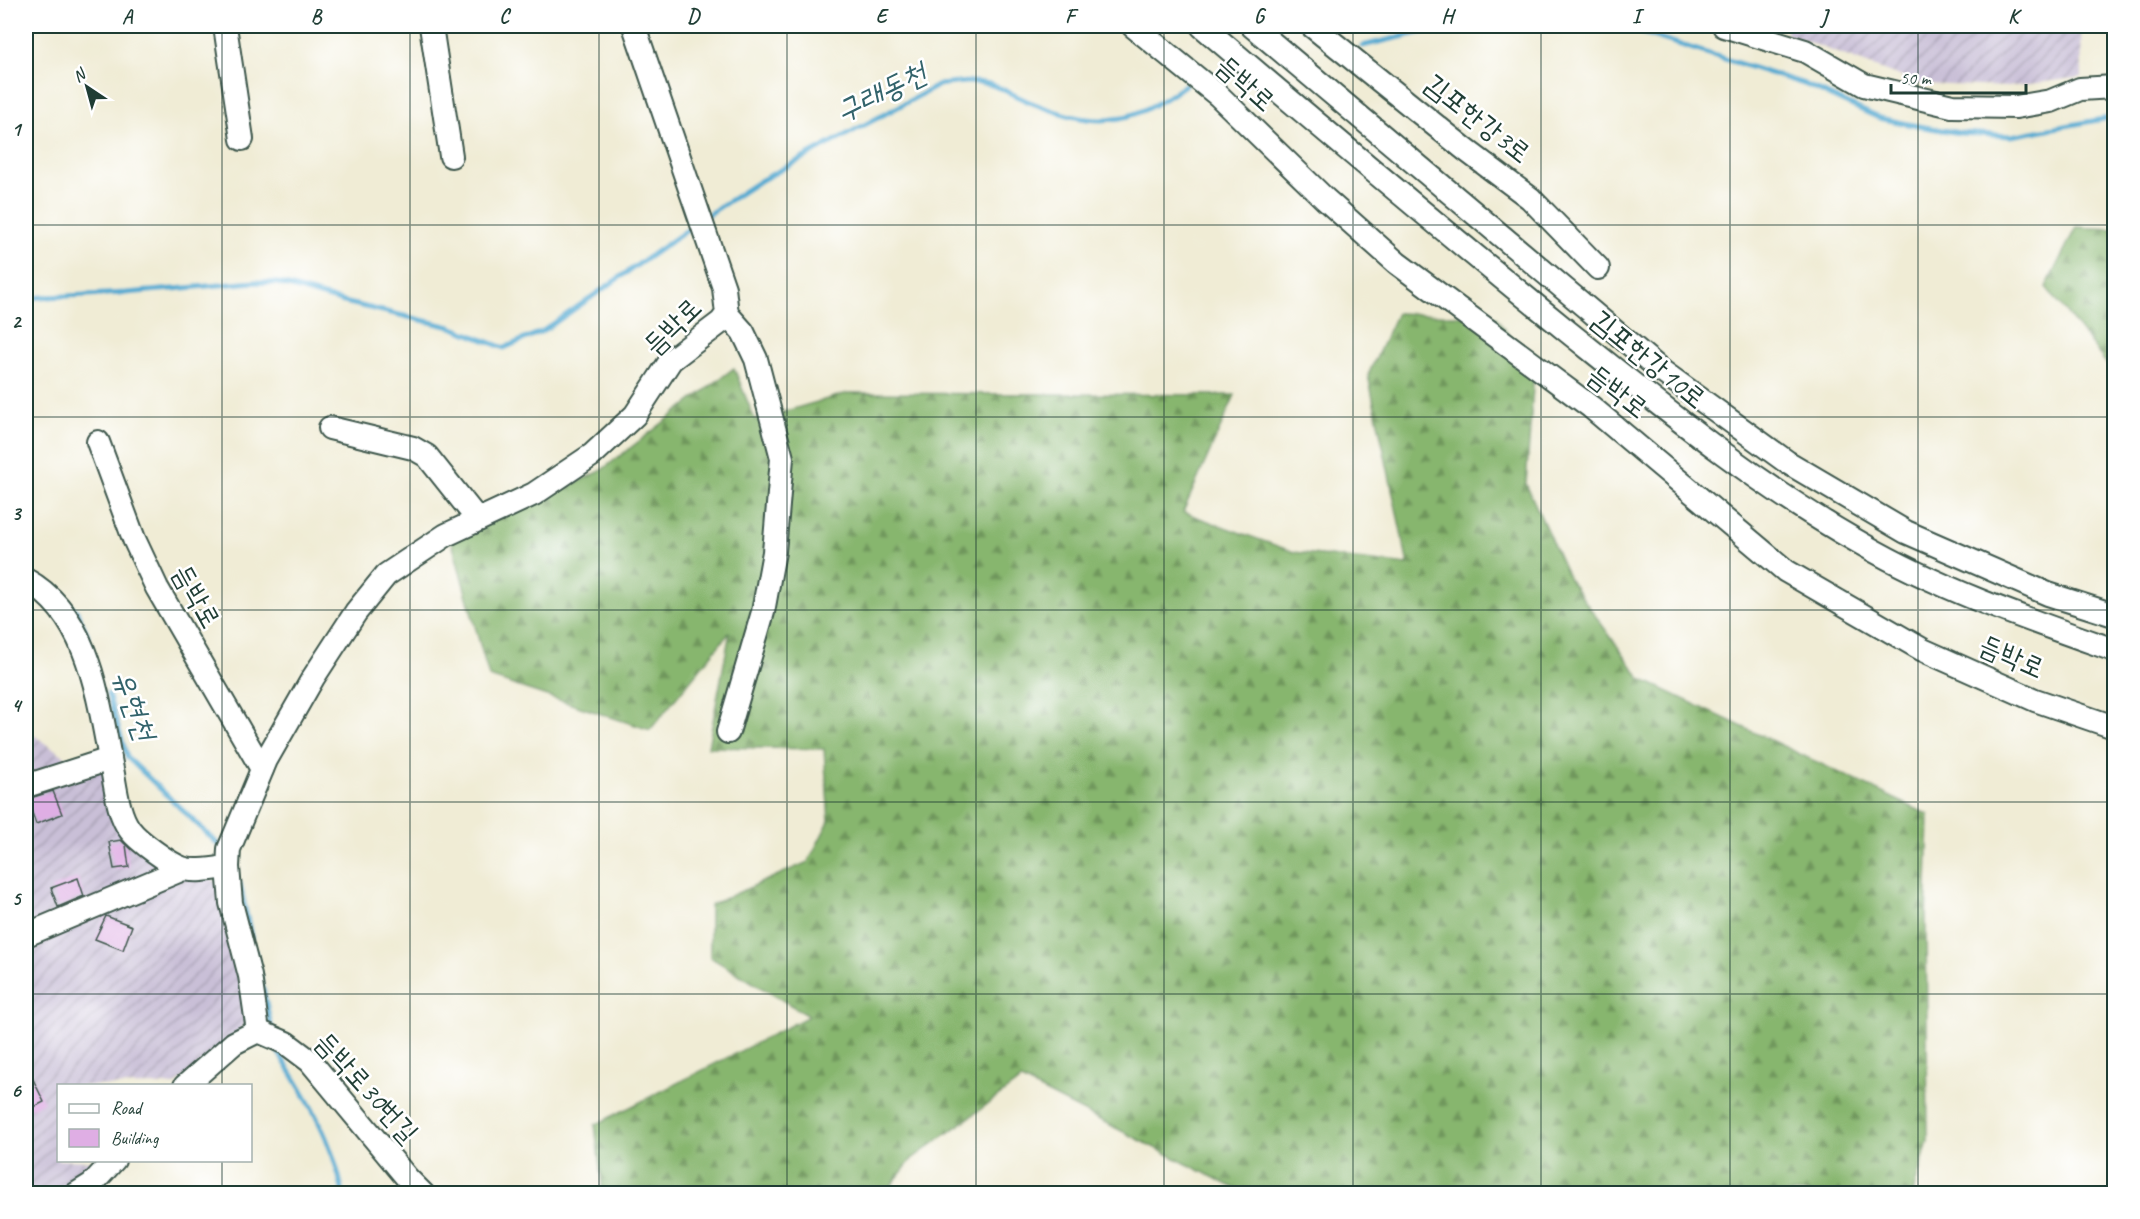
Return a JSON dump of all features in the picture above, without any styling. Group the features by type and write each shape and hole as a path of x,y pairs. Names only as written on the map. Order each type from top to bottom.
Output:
{"street":[{"path":"225,26 242,139"},
{"path":"431,26 451,156"},
{"name":"듬박로","path":"258,1031 250,976 231,903 229,849 262,770 313,678 380,581 400,564 446,535 534,494 613,439 652,392 671,360 721,322 727,314 724,288 634,26"},
{"name":"듬박로","path":"1133,26 1219,96 1325,199 1397,263 1591,407 1786,571 1923,650 2035,699 2115,727"},
{"name":"김포한강10로","path":"1202,26 1427,217 1698,436 1777,493 1863,546 1919,573 1971,597 2115,650"},
{"name":"김포한강10로","path":"1252,26 1663,372 1787,462 1905,532 2048,594 2115,615"},
{"path":"1724,26 1805,51 1864,85 1952,106 2016,107 2050,101 2080,89 2115,87"},
{"name":"김포한강3로","path":"1316,27 1466,150 1530,198 1598,268"},
{"path":"727,314 743,332 756,359 782,458 774,552 763,612 728,732"},
{"path":"330,428 413,448 427,456 478,520"},
{"name":"듬박로","path":"98,442 134,539 157,588 262,770"},
{"path":"26,580 54,601 72,627 105,720 110,759 122,814 130,830 183,869"},
{"path":"26,786 110,759"},
{"path":"26,934 183,869 228,867"},
{"path":"187,1084 234,1043 258,1031"},
{"name":"듬박로30번길","path":"258,1031 286,1043 310,1061 423,1194"},
{"path":"76,1194 92,1184 113,1162"}],"shaded area":[{"path":"1784,26 2081,26 2082,77 2008,87 1921,84 1787,34"},
{"path":"26,730 75,763 100,755 117,820 216,882 248,1015 245,1024 176,1084 57,1084 57,1162 104,1162 74,1187 61,1193 26,1193"}],"green space":[{"path":"2076,227 2114,229 2114,373 2046,287"},
{"path":"1397,313 1496,317 1534,373 1526,484 1569,579 1641,679 1929,815 1926,922 1928,1142 1913,1193 1244,1193 1021,1080 912,1159 885,1193 764,1194 763,1189 758,1194 603,1193 595,1125 809,1016 710,957 710,905 808,862 829,821 824,749 708,747 730,632 650,730 489,677 451,539 599,472 734,368 755,420 848,393 1235,395 1183,512 1294,552 1408,565 1368,375"}],"building":[{"path":"53,791 62,814 36,824 27,799"},
{"path":"121,840 126,845 129,867 114,869 109,842"},
{"path":"78,878 84,896 58,907 51,888"},
{"path":"106,916 132,926 123,950 95,939"},
{"path":"26,1065 44,1102 26,1111"}],"waterway":[{"name":"구래동천","path":"1362,46 1448,26"},
{"name":"구래동천","path":"1621,26 1804,84 1879,118 1918,126 1960,133 2011,136 2114,117"},
{"name":"구래동천","path":"706,216 758,182 939,85 970,82 989,84 1051,110 1072,116 1109,120 1144,110 1185,85"},
{"path":"26,298 126,293 255,282 278,283 344,302 451,327 504,348 543,331 696,224"},
{"name":"유현천","path":"57,591 77,612 88,636"},
{"name":"유현천","path":"108,694 127,757 221,847"},
{"name":"유현천","path":"240,884 251,937"},
{"name":"유현천","path":"255,952 271,1026"},
{"name":"유현천","path":"275,1047 317,1117 332,1153 343,1194"}]}
